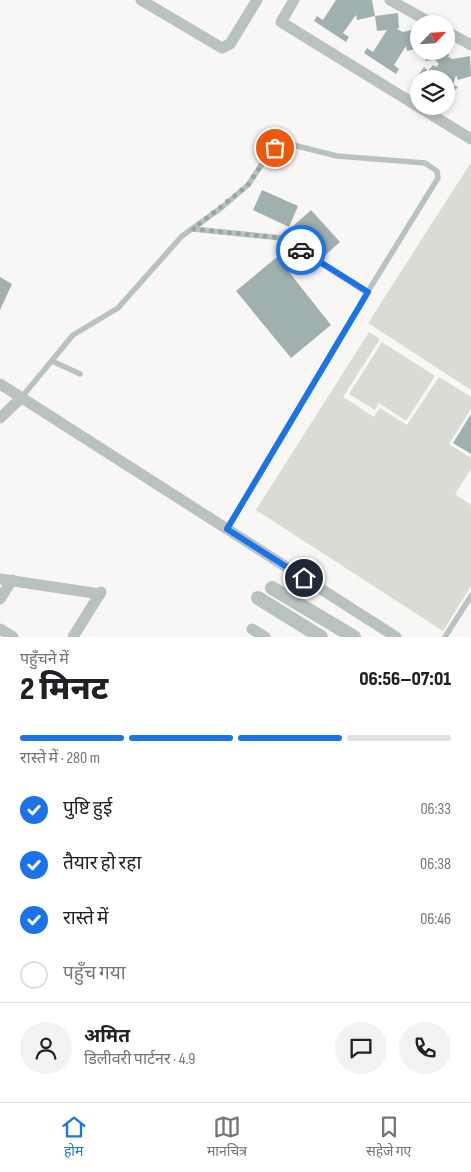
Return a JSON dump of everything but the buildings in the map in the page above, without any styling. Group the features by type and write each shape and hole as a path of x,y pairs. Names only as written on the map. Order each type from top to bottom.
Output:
{"street":[{"path":"141,0 222,48 230,44 257,0"},
{"path":"294,0 281,22 471,138"},
{"path":"390,0 417,15"},
{"path":"455,36 471,45"},
{"path":"0,384 396,637"},
{"path":"0,418 21,398"},
{"path":"0,598 6,580 101,593 73,637"},
{"path":"321,637 258,598 272,588 354,637"},
{"path":"0,629 13,637"},
{"path":"252,629 265,637"}],"lane":[{"path":"21,398 74,334 118,308 176,241 248,185 268,155 275,148 284,144 337,156 425,163 437,171 438,178 227,529"},
{"path":"193,229 282,238 368,292"},
{"path":"52,361 80,374"},
{"path":"445,637 471,596"}],"shaded area":[{"path":"471,165 471,390 368,323"},
{"path":"369,332 380,339 343,397 374,417 380,408 407,425 439,377 471,397 471,409 449,444 471,458 471,469 455,494 471,505 471,586 443,631 256,510"},
{"path":"382,342 435,376 406,421 379,403 375,410 349,394"}],"way so far":[{"path":"275,148 268,155 248,185 222,208 193,229 282,238 301,250"}],"route":[{"path":"301,250 368,292 227,529 304,578"}]}
